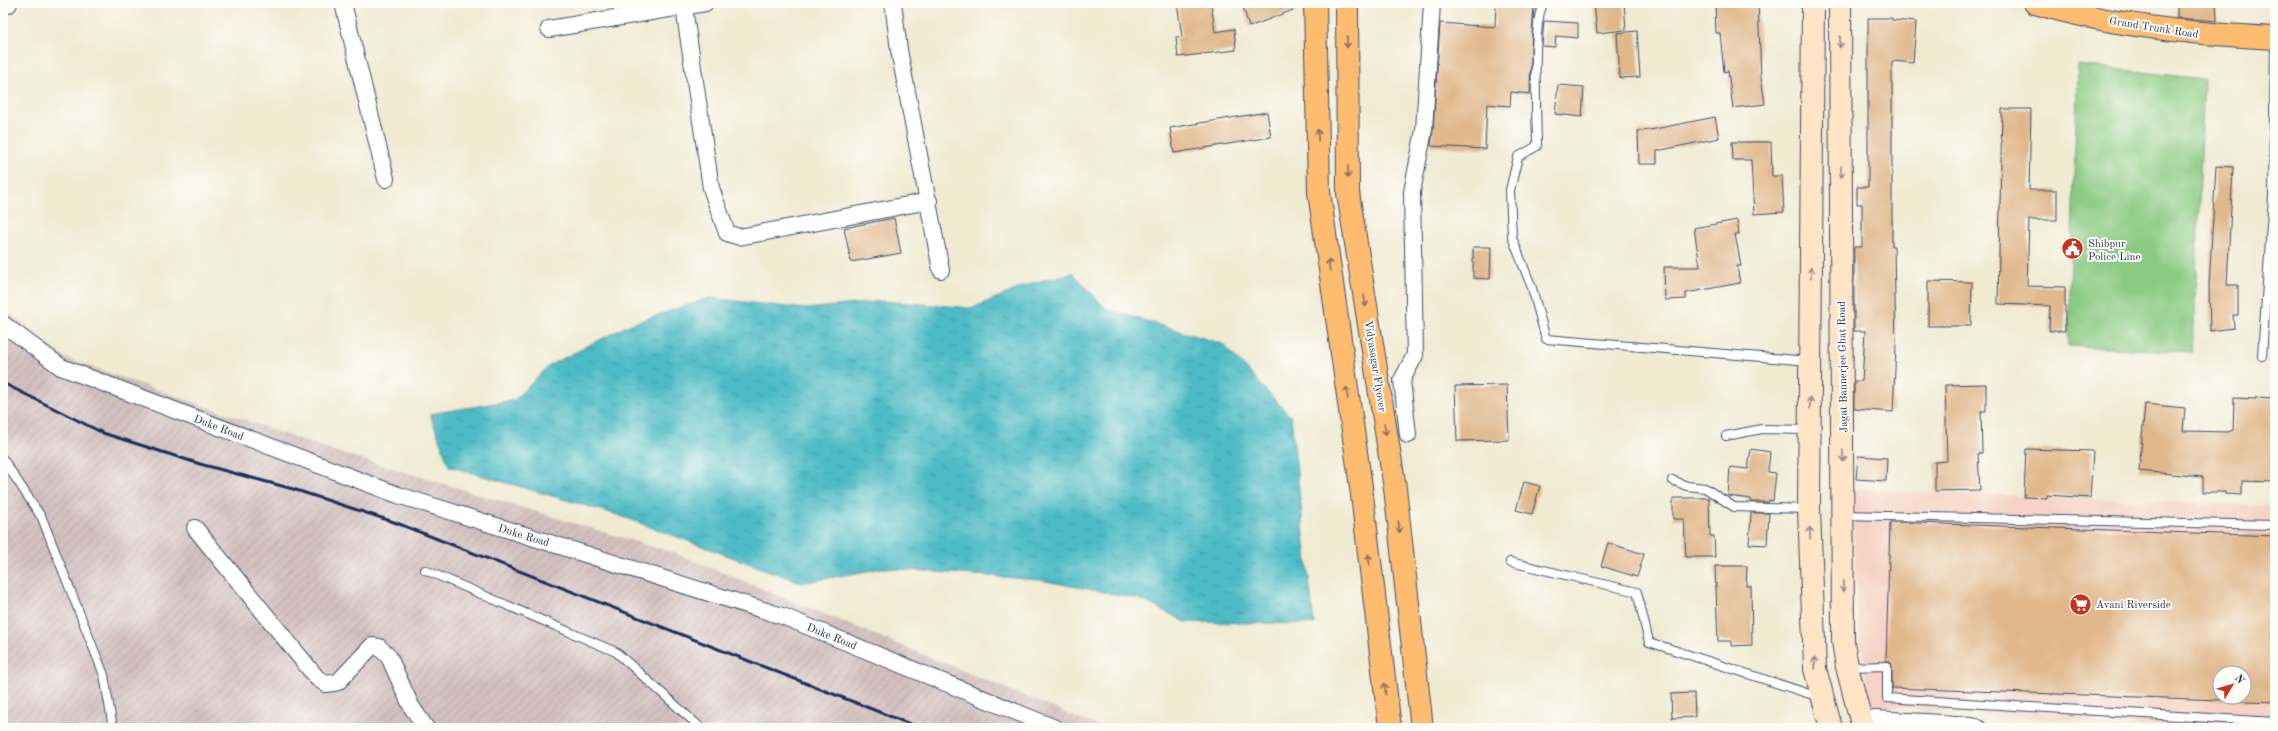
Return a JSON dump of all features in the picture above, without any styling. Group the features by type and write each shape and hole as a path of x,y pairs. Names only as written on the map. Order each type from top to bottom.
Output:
{"main road":[{"path":"1315,3 1319,192 1361,487 1390,728"},
{"name":"Vidyasagar Flyover","path":"1347,3 1348,193 1395,488 1422,728"},
{"path":"1813,3 1808,509 1815,669 1831,728"},
{"name":"Jagat Bannerjee Ghat Road","path":"1840,3 1844,515 1843,641 1847,667 1862,723"},
{"name":"Grand Trunk Road","path":"2035,3 2082,16 2199,34 2275,38"}],"street":[{"path":"3,4 7,3"},
{"path":"343,3 386,179"},
{"path":"549,29 684,8 705,3"},
{"path":"893,3 899,50 941,270"},
{"path":"1408,435 1402,380 1415,355 1412,192 1424,130 1432,3"},
{"path":"684,8 711,188 727,234 739,237 929,201"},
{"name":"Duke Road","path":"3,324 61,367 398,495 785,617 1055,728"},
{"path":"195,528 317,678 326,684 338,682 372,646 379,648 389,656 411,706 426,728"},
{"path":"1862,723 1972,725 1978,728"}],"lane":[{"path":"1544,3 1538,16 1536,75 1537,146 1518,157 1510,190 1512,237 1532,288 1546,338 1810,361"},
{"path":"2262,356 2273,197 2275,38"},
{"path":"1726,436 1762,429 1809,430"},
{"path":"3,459 42,518 104,675 113,728"},
{"path":"1672,480 1687,486 1705,488 1734,507 1808,509"},
{"path":"1844,515 2275,526"},
{"path":"1510,562 1637,592 1649,642 1822,698"},
{"path":"425,570 616,652 701,728"},
{"path":"1847,667 1887,666 1887,698 2275,722"}],"shaded area":[{"path":"3,309 65,358 331,450 677,554 1103,728 3,728"},
{"name":"Avani Riverside","path":"1852,489 2275,506 2275,728 2176,728 1871,706 1858,626"}],"green space":[{"path":"2078,65 2204,79 2193,352 2068,346"}],"water":[{"path":"1073,273 1106,309 1223,344 1291,417 1314,624 1186,622 1140,599 1040,580 883,568 802,583 618,515 449,466 430,414 514,400 550,365 631,324 709,298 806,309 883,301 972,308 1035,282"}],"building":[{"path":"1177,3 1211,3 1215,32 1234,29 1236,50 1178,57 1176,37 1182,36"},
{"path":"1242,3 1303,3 1303,6 1249,27"},
{"path":"1594,3 1624,3 1626,30 1597,33"},
{"path":"1715,3 1758,3 1761,77 1765,104 1733,108 1728,71 1724,72 1720,33 1716,33"},
{"path":"2177,3 2216,3 2217,21 2177,18"},
{"path":"1496,4 1534,7 1530,94 1511,92 1510,106 1487,104 1485,149 1431,146 1440,23 1495,27"},
{"path":"1868,18 1892,18 1892,20 1916,22 1913,63 1892,61 1892,246 1894,246 1896,346 1893,412 1854,409 1854,381 1862,381 1865,331 1854,331 1854,247 1862,247 1862,204 1857,204 1857,187 1868,187"},
{"path":"1544,21 1578,23 1578,38 1556,36 1555,47 1542,46"},
{"path":"1637,31 1640,77 1620,78 1617,33"},
{"path":"1558,85 1584,87 1582,117 1555,114"},
{"path":"2002,109 2031,109 2029,190 2057,190 2057,220 2029,220 2027,286 2065,287 2065,331 2049,331 2050,306 1998,304"},
{"path":"1267,112 1271,137 1174,153 1170,128"},
{"path":"1715,117 1719,138 1657,151 1657,164 1639,164 1638,131"},
{"path":"1732,142 1771,142 1772,176 1782,176 1784,212 1754,214 1751,160 1733,160"},
{"path":"2216,166 2233,167 2227,285 2238,285 2238,315 2233,315 2234,328 2210,331 2209,285"},
{"path":"894,218 901,253 851,262 844,228"},
{"path":"1737,220 1739,234 1735,234 1741,266 1737,266 1740,283 1686,293 1686,299 1665,300 1664,267 1700,267 1694,228"},
{"path":"1473,247 1491,247 1490,279 1473,278"},
{"path":"1928,281 1972,282 1971,326 1928,326"},
{"path":"1986,384 1986,411 1981,411 1982,453 1978,453 1980,490 1935,491 1935,462 1947,461 1945,385"},
{"path":"1507,385 1509,440 1457,441 1455,386"},
{"path":"2256,397 2275,398 2275,482 2242,481 2242,495 2225,494 2225,492 2203,492 2203,477 2139,471 2145,404 2185,408 2183,431 2228,432 2233,430 2234,398 2256,399"},
{"path":"1751,449 1770,452 1768,472 1776,473 1773,501 1751,502 1751,499 1728,496 1730,467 1748,469"},
{"path":"2026,449 2093,451 2090,498 2047,495 2047,498 2024,497"},
{"path":"1858,456 1887,458 1886,481 1856,479"},
{"path":"1524,482 1540,486 1532,514 1516,510"},
{"path":"1673,498 1709,498 1710,536 1714,536 1715,557 1686,557 1684,519 1673,519"},
{"path":"1751,513 1769,513 1767,545 1749,544"},
{"name":"Avani Riverside","path":"1890,522 2275,536 2275,702 2252,701 2252,665 2212,665 2212,700 1892,688 1892,666 1890,661 1886,661"},
{"path":"1608,543 1644,554 1637,577 1601,566"},
{"path":"1715,566 1747,566 1746,586 1751,586 1752,645 1731,646 1731,641 1718,641"},
{"path":"1694,693 1695,717 1672,718 1671,694"}],"railway":[{"path":"3,383 103,433 200,464 293,489 394,522 920,728"}],"place":[{"name":"Shibpur Police Line","path":"2073,249"},
{"name":"Avani Riverside","path":"2081,604"}]}
